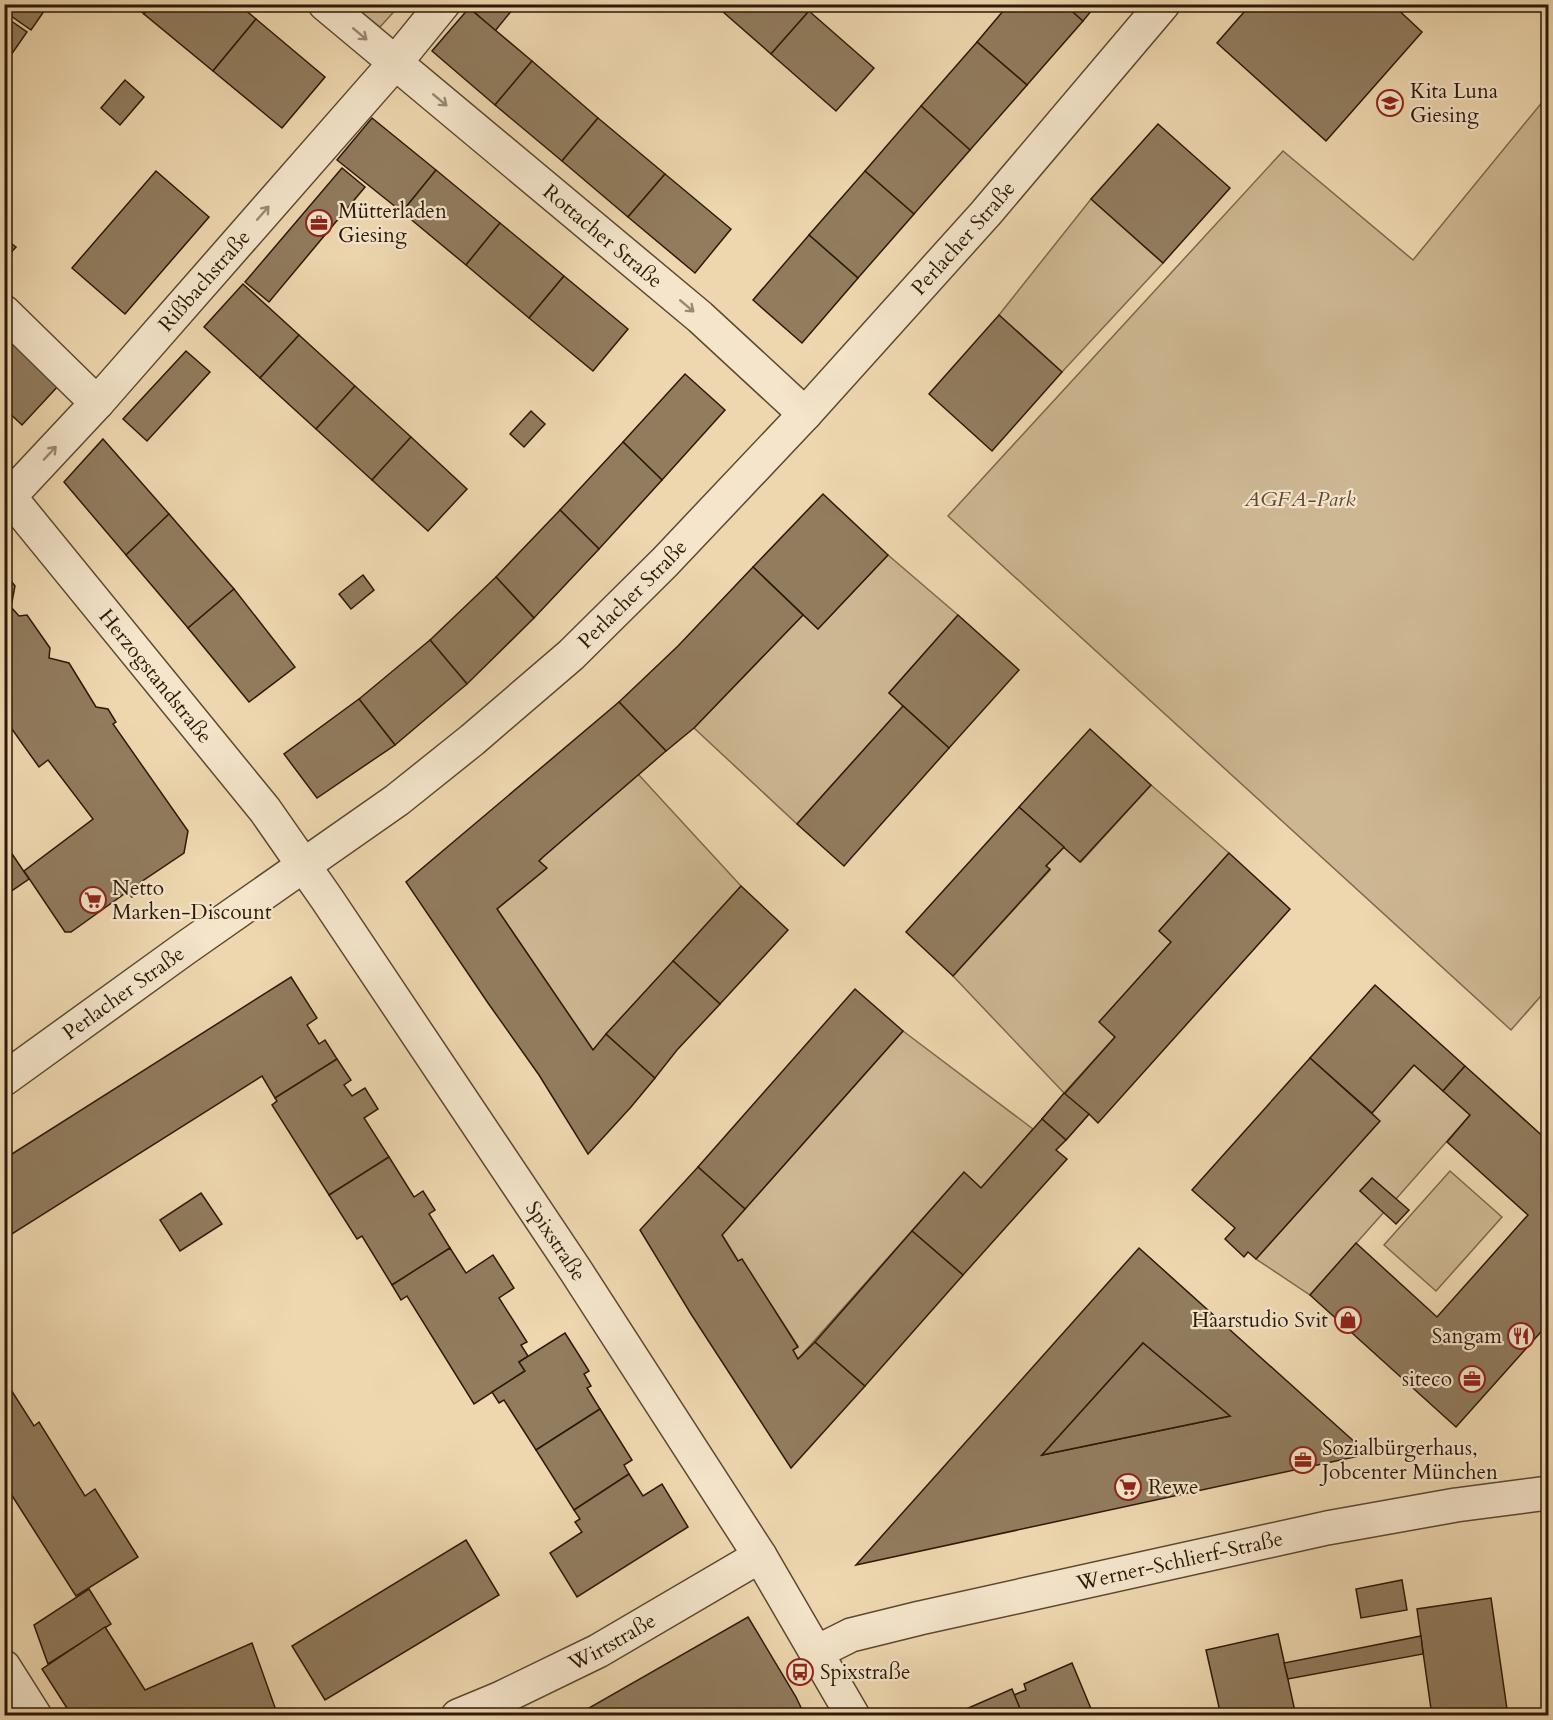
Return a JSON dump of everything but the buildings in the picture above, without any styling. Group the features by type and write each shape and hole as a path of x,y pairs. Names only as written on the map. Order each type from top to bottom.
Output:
{"street":[{"name":"Rottacher Straße","path":"325,4 700,317 805,414"},
{"name":"Rißbachstraße","path":"7,493 97,403 395,63 443,4"},
{"name":"Perlacher Straße","path":"4,1079 184,949 397,800 472,740 571,655 665,562 805,414 986,213 1163,4"},
{"path":"4,312 97,403"},
{"name":"Herzogstandstraße","path":"7,493 258,801 304,866"},
{"name":"Spixstraße","path":"304,866 533,1204 760,1556 853,1716"},
{"name":"Werner-Schlierf-Straße","path":"817,1652 851,1635 920,1618 1315,1531 1456,1505 1548,1493"},
{"name":"Wirtstraße","path":"458,1716 499,1699 598,1651 760,1556"},
{"path":"4,1668 35,1716"}],"green space":[{"path":"352,5 400,5 380,27"},
{"name":"AGFA-Park","path":"1548,95 1548,988 1511,1030 948,516 1283,151 1413,260"},
{"path":"1091,199 1163,263 1062,372 999,315"},
{"path":"888,555 958,615 889,693 903,706 797,824 694,728 803,615 818,629"},
{"path":"638,774 741,886 593,1050 497,909 546,869 539,861 543,857"},
{"path":"1151,785 1229,853 1159,931 1171,942 1100,1022 1115,1037 1064,1093 953,976 1050,870 1046,866 1064,847 1081,862"},
{"path":"903,1031 1033,1129 981,1188 964,1173 798,1359 793,1350 798,1346 742,1260 738,1261 722,1235"},
{"path":"1414,1065 1470,1115 1396,1199 1372,1178 1360,1191 1384,1212 1310,1295 1256,1259 1379,1121 1372,1113"},
{"path":"1450,1171 1502,1217 1436,1291 1384,1245"}],"place":[{"name":"Kita Luna Giesing","path":"1390,103"},
{"name":"Mütterladen Giesing","path":"319,223"},
{"name":"Netto Marken-Discount","path":"93,900"},
{"name":"Haarstudio Svit","path":"1348,1320"},
{"name":"Sangam","path":"1521,1336"},
{"name":"siteco","path":"1472,1379"},
{"name":"Sozialbürgerhaus, Jobcenter München","path":"1303,1460"},
{"name":"Rewe","path":"1128,1487"},
{"name":"Spixstraße","path":"800,1672"}]}
